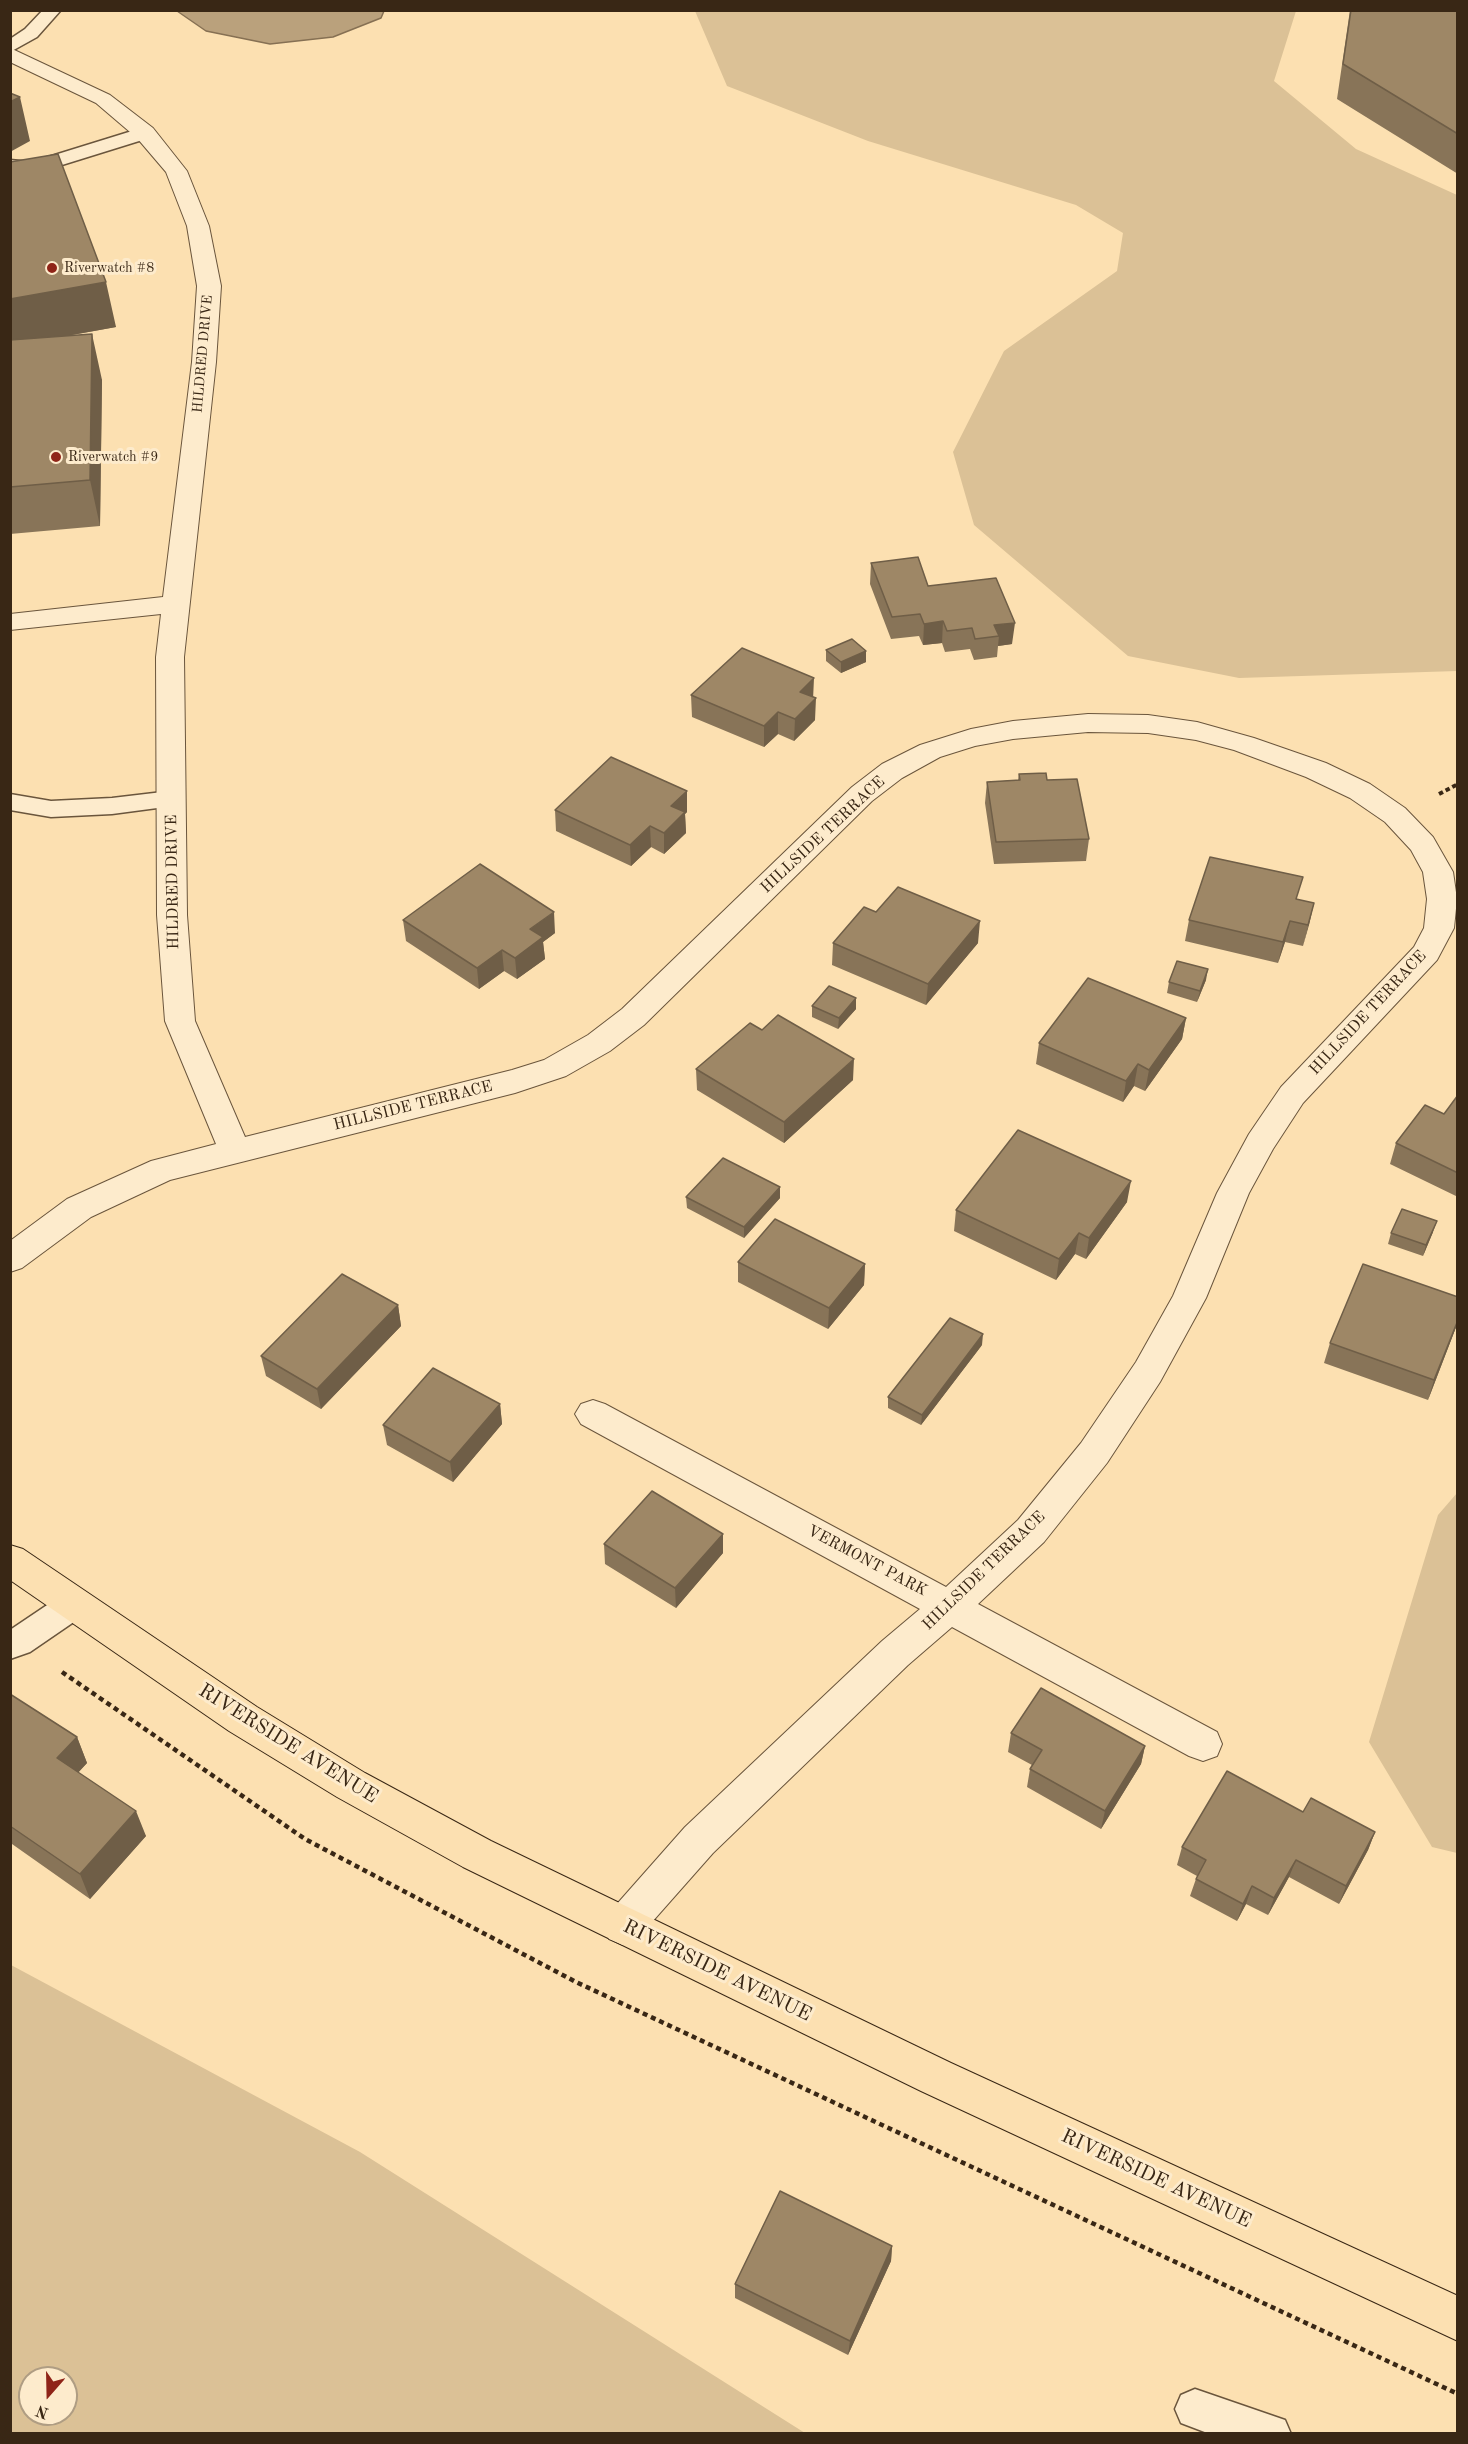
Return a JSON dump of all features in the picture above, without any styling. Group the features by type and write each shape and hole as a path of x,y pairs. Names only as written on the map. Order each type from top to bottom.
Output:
{"main road":[{"name":"RIVERSIDE AVENUE","path":"10,1560 243,1719 351,1785 477,1854 958,2087 1458,2319"}],"street":[{"name":"HILDRED DRIVE","path":"10,54 103,99 144,133 177,171 198,226 209,286 204,362 170,657 172,915 180,1021 234,1150"},
{"path":"10,622 175,604"},
{"name":"HILLSIDE TERRACE","path":"10,1259 79,1208 120,1187 162,1170 515,1081 555,1068 599,1043 633,1017 862,794 892,771 930,751 961,741 1014,730 1088,723 1148,724 1197,732 1244,744 1317,770 1360,790 1395,815 1424,844 1438,872 1442,899 1439,928 1426,954 1292,1095 1260,1142 1233,1193 1189,1298 1148,1372 1094,1453 1031,1531 895,1653 699,1840 622,1926"},
{"name":"VERMONT PARK","path":"593,1414 1203,1744"}],"lane":[{"path":"10,47 31,33 53,10"},
{"path":"10,166 33,168 144,133"},
{"path":"10,802 51,809 112,806 171,799"},
{"path":"15,1643 73,1605"},
{"path":"1195,2409 1271,2433"}],"path":[{"path":"15,1643 305,1839 566,1977 1458,2394"}],"shaded area":[{"path":"177,11 384,11 381,18 333,37 270,44 206,31"},
{"path":"695,11 1296,11 1274,81 1356,149 1457,195 1457,671 1239,678 1128,656 974,525 953,452 1004,351 1117,271 1123,233 1076,205 868,141 727,86"},
{"path":"1457,1493 1457,1853 1432,1847 1369,1742 1438,1515"},
{"path":"11,1965 360,2152 805,2433 11,2433"}],"building":[{"path":"1351,10 1458,10 1458,134 1343,64"},
{"path":"10,93 20,97 10,102"},
{"path":"58,154 106,282 10,299 10,162"},
{"name":"Riverwatch #9","path":"92,334 90,480 10,487 10,340"},
{"path":"918,557 928,586 996,578 1015,623 994,625 999,636 975,639 972,628 947,631 943,621 924,624 920,614 892,617 871,563"},
{"path":"852,639 866,651 841,662 826,650"},
{"path":"742,648 814,678 800,692 816,698 795,719 778,712 764,726 691,695"},
{"path":"611,757 687,791 671,806 685,812 664,833 650,826 630,845 555,810"},
{"path":"1046,773 1047,780 1077,779 1089,839 996,842 987,782 1020,780 1019,774"},
{"path":"1210,857 1303,877 1296,899 1314,903 1308,925 1290,921 1283,942 1189,920"},
{"path":"480,864 554,912 530,929 543,937 515,958 502,950 477,968 403,920"},
{"path":"898,887 980,921 928,984 833,943 864,907 876,912"},
{"path":"1177,961 1208,969 1200,991 1169,982"},
{"path":"1088,978 1186,1018 1149,1070 1138,1064 1126,1081 1039,1043"},
{"path":"829,986 856,998 839,1018 812,1006"},
{"path":"778,1015 854,1059 784,1122 696,1069 750,1023 762,1030"},
{"path":"1458,1095 1458,1173 1396,1143 1425,1105 1444,1114"},
{"path":"1018,1130 1131,1181 1089,1238 1079,1233 1059,1259 956,1210"},
{"path":"723,1158 780,1187 744,1227 686,1197"},
{"path":"1402,1209 1437,1221 1426,1245 1391,1233"},
{"path":"775,1219 865,1264 829,1308 738,1262"},
{"path":"1363,1264 1458,1297 1458,1320 1434,1380 1330,1343"},
{"path":"342,1274 398,1305 317,1389 261,1356"},
{"path":"950,1318 983,1334 922,1415 888,1397"},
{"path":"433,1368 500,1404 450,1462 383,1425"},
{"path":"652,1491 723,1534 675,1588 604,1544"},
{"path":"1041,1688 1145,1746 1105,1811 1030,1769 1042,1750 1011,1733"},
{"path":"10,1694 77,1737 57,1758 136,1811 80,1874 10,1826"},
{"path":"1227,1771 1303,1812 1311,1798 1375,1832 1346,1886 1296,1860 1274,1898 1252,1886 1243,1904 1196,1879 1206,1860 1182,1847"},
{"path":"780,2191 892,2246 850,2341 735,2284"}],"place":[{"name":"Riverwatch #8","path":"52,268"},
{"name":"Riverwatch #9","path":"56,457"}]}
